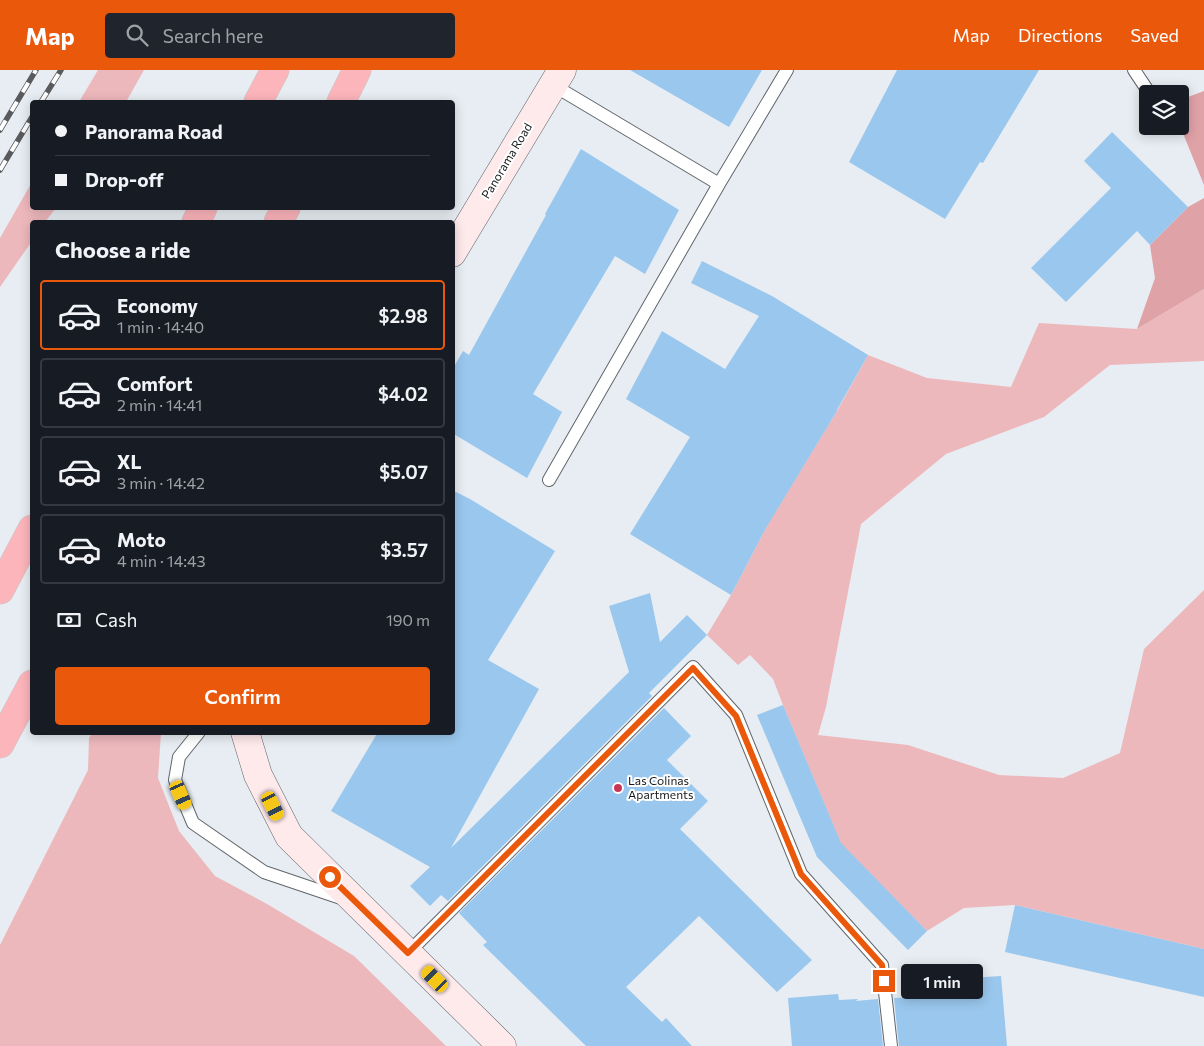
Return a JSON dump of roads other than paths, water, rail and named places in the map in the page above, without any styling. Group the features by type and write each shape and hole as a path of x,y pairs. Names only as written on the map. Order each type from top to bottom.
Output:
{"highway":[{"path":"259,100 275,70"},
{"path":"341,100 357,70"},
{"path":"0,590 30,533"},
{"path":"0,744 30,688"}],"street":[{"name":"Panorama Road","path":"455,248 557,77"},
{"path":"246,735 258,775 289,836 502,1046"}],"lane":[{"path":"549,480 719,184 787,70"},
{"path":"1134,70 1144,85"},
{"path":"557,77 719,184"},
{"path":"408,953 693,668 736,716 801,874 882,965 891,1046"},
{"path":"197,735 179,757 175,780 193,823 264,872 358,904"}],"railway":[{"path":"0,130 36,70"},
{"path":"42,100 61,70"},
{"path":"0,170 30,120"}],"place":[{"name":"Las Colinas Apartments","path":"618,788"}]}
